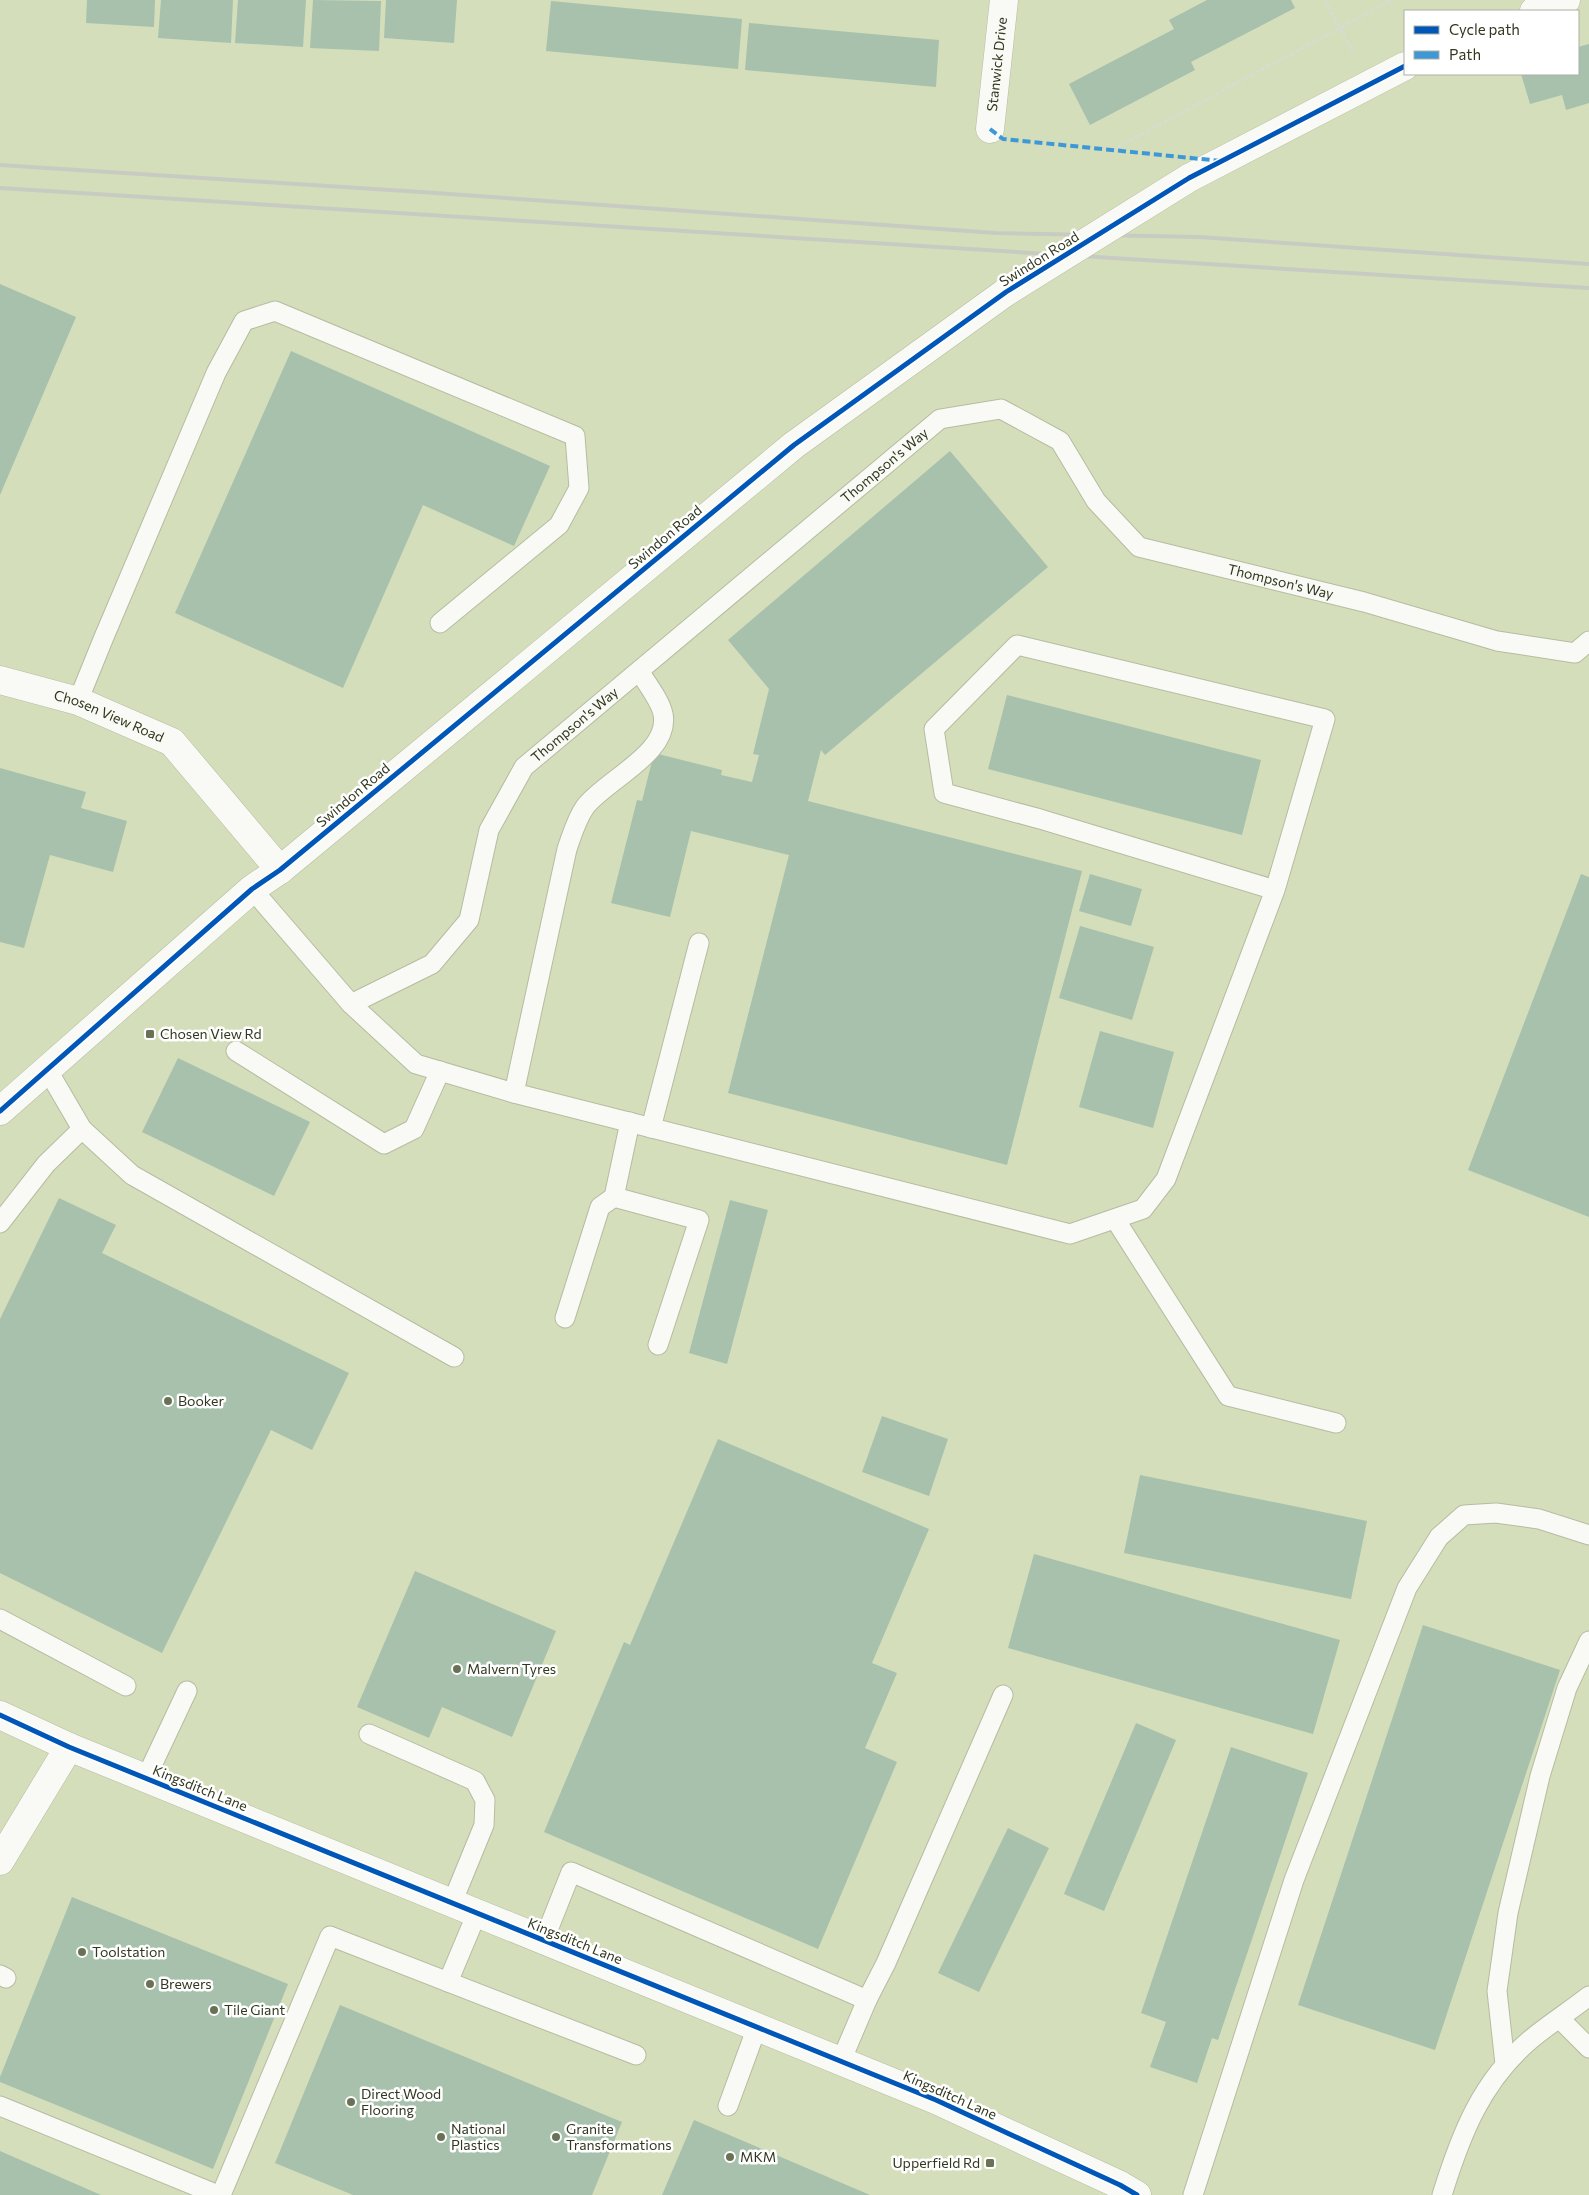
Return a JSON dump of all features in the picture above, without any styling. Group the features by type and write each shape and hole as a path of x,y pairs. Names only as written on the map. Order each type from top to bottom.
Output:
{"street":[{"name":"Stanwick Drive","path":"990,129 1004,0"},
{"path":"1537,10 1566,0"},
{"name":"Swindon Road","path":"0,1111 252,889 280,870 794,445 1006,292 1189,178 1404,66"},
{"name":"Chosen View Road","path":"0,680 78,701 172,742 280,870"},
{"name":"Kingsditch Lane","path":"0,1715 69,1747 936,2100 1124,2192"},
{"path":"0,1861 69,1747"}],"lane":[{"path":"78,701 216,373 244,321 275,311 575,436 580,488 560,525 440,624"},
{"name":"Thompson's Way","path":"351,1004 432,964 469,920 489,830 524,767 940,419 1000,409 1060,441 1096,501 1139,547 1364,602 1498,641 1582,647"},
{"path":"252,889 351,1004 416,1064 514,1093 1070,1234 1143,1209 1166,1179 1275,890 1325,719 1017,644 934,729 944,793 1040,819 1275,890"},
{"path":"514,1093 568,849 576,822 586,806 656,744 664,729 663,713 639,671"},
{"path":"651,1128 699,943"},
{"path":"236,1051 384,1144 414,1129 440,1071"},
{"path":"47,1069 82,1130 132,1175 454,1357"},
{"path":"566,1318 600,1207 614,1198 630,1122"},
{"path":"0,1223 46,1164 82,1130"},
{"path":"614,1198 699,1220 658,1345"},
{"path":"1115,1219 1228,1396 1336,1424"},
{"path":"1193,2195 1294,1880 1407,1588 1439,1537 1464,1515 1496,1513 1539,1519 1589,1535"},
{"path":"0,1619 126,1686"},
{"path":"1505,2064 1497,1991 1508,1913 1540,1776 1568,1688 1589,1641"},
{"path":"146,1778 187,1691"},
{"path":"841,2061 1004,1695"},
{"path":"369,1734 475,1781 485,1800 484,1825 452,1903"},
{"path":"544,1940 571,1872 867,2000"},
{"path":"448,1982 477,1913"},
{"path":"0,2106 219,2195 330,1936 636,2055"},
{"path":"1442,2195 1466,2126 1483,2094 1505,2064 1531,2039 1589,1996"},
{"path":"1560,2019 1589,2048"},
{"path":"728,2106 757,2027"}],"path":[{"path":"1325,0 1369,84"},
{"path":"1112,150 1392,0"}],"building":[{"path":"87,0 155,0 154,27 86,23"},
{"path":"161,0 233,0 231,43 158,38"},
{"path":"238,0 306,0 303,47 235,43"},
{"path":"313,0 381,1 379,51 310,48"},
{"path":"386,0 457,0 454,43 384,38"},
{"path":"1207,0 1291,0 1295,8 1191,62 1195,70 1090,125 1069,84 1174,29 1169,20"},
{"path":"551,1 742,19 738,69 546,51"},
{"path":"749,23 939,40 936,87 745,70"},
{"path":"1589,44 1589,103 1566,110 1562,95 1530,104 1521,75 1579,75 1579,47"},
{"path":"0,284 76,317 0,495"},
{"path":"291,351 550,466 514,546 423,505 343,688 175,613"},
{"path":"950,451 1048,567 825,755 821,750 808,801 1082,871 1007,1165 728,1093 789,855 691,831 670,917 611,903 637,800 642,801 654,753 722,770 721,775 752,782 759,755 753,754 769,689 728,640"},
{"path":"1007,695 1261,760 1242,835 988,769"},
{"path":"0,768 86,792 81,808 127,821 113,872 50,855 24,948 0,942"},
{"path":"1090,874 1142,889 1131,926 1079,911"},
{"path":"1581,874 1589,877 1589,1217 1468,1170"},
{"path":"1080,926 1154,947 1132,1020 1059,998"},
{"path":"1100,1031 1174,1052 1153,1128 1079,1107"},
{"path":"178,1058 310,1122 274,1196 142,1132"},
{"name":"Booker","path":"59,1198 116,1225 102,1253 349,1373 312,1450 271,1430 162,1653 0,1573 0,1319"},
{"path":"730,1200 768,1210 727,1364 689,1353"},
{"path":"882,1416 948,1439 929,1496 862,1472"},
{"path":"718,1439 929,1529 872,1663 897,1673 865,1748 897,1762 818,1949 544,1832 624,1642 630,1645"},
{"path":"1140,1475 1367,1521 1351,1599 1124,1553"},
{"path":"1034,1554 1340,1640 1313,1734 1008,1648"},
{"name":"Malvern Tyres","path":"415,1571 556,1631 512,1737 442,1707 429,1738 357,1707"},
{"path":"1423,1625 1560,1670 1435,2050 1298,2005"},
{"path":"1136,1723 1176,1740 1104,1911 1064,1894"},
{"path":"1231,1747 1308,1773 1218,2040 1212,2038 1197,2083 1150,2067 1166,2022 1141,2013"},
{"path":"1008,1828 1049,1848 979,1992 938,1973"},
{"path":"72,1897 288,1984 213,2169 0,2082 0,2077"},
{"path":"340,2005 622,2122 592,2195 353,2195 275,2163"},
{"name":"MKM","path":"694,2120 870,2195 662,2195"},
{"path":"0,2151 101,2195 0,2195"}],"railway":[{"path":"0,165 421,192 996,233 1199,237 1589,264"},
{"path":"0,188 1589,288"}],"marked path":[{"path":"990,129 1003,139 1221,161"}],"cycle path":[{"path":"0,1111 252,889 280,870 794,445 1006,292 1189,178 1404,67"},
{"path":"0,1715 69,1747 936,2100 1120,2185 1137,2195"}],"place":[{"name":"Chosen View Rd","path":"150,1034"},
{"name":"Booker","path":"168,1401"},
{"name":"Malvern Tyres","path":"457,1669"},
{"name":"Toolstation","path":"82,1952"},
{"name":"Brewers","path":"150,1984"},
{"name":"Tile Giant","path":"214,2010"},
{"name":"Direct Wood Flooring","path":"351,2102"},
{"name":"National Plastics","path":"441,2137"},
{"name":"Granite Transformations","path":"556,2137"},
{"name":"MKM","path":"730,2157"},
{"name":"Upperfield Rd","path":"990,2163"}]}
